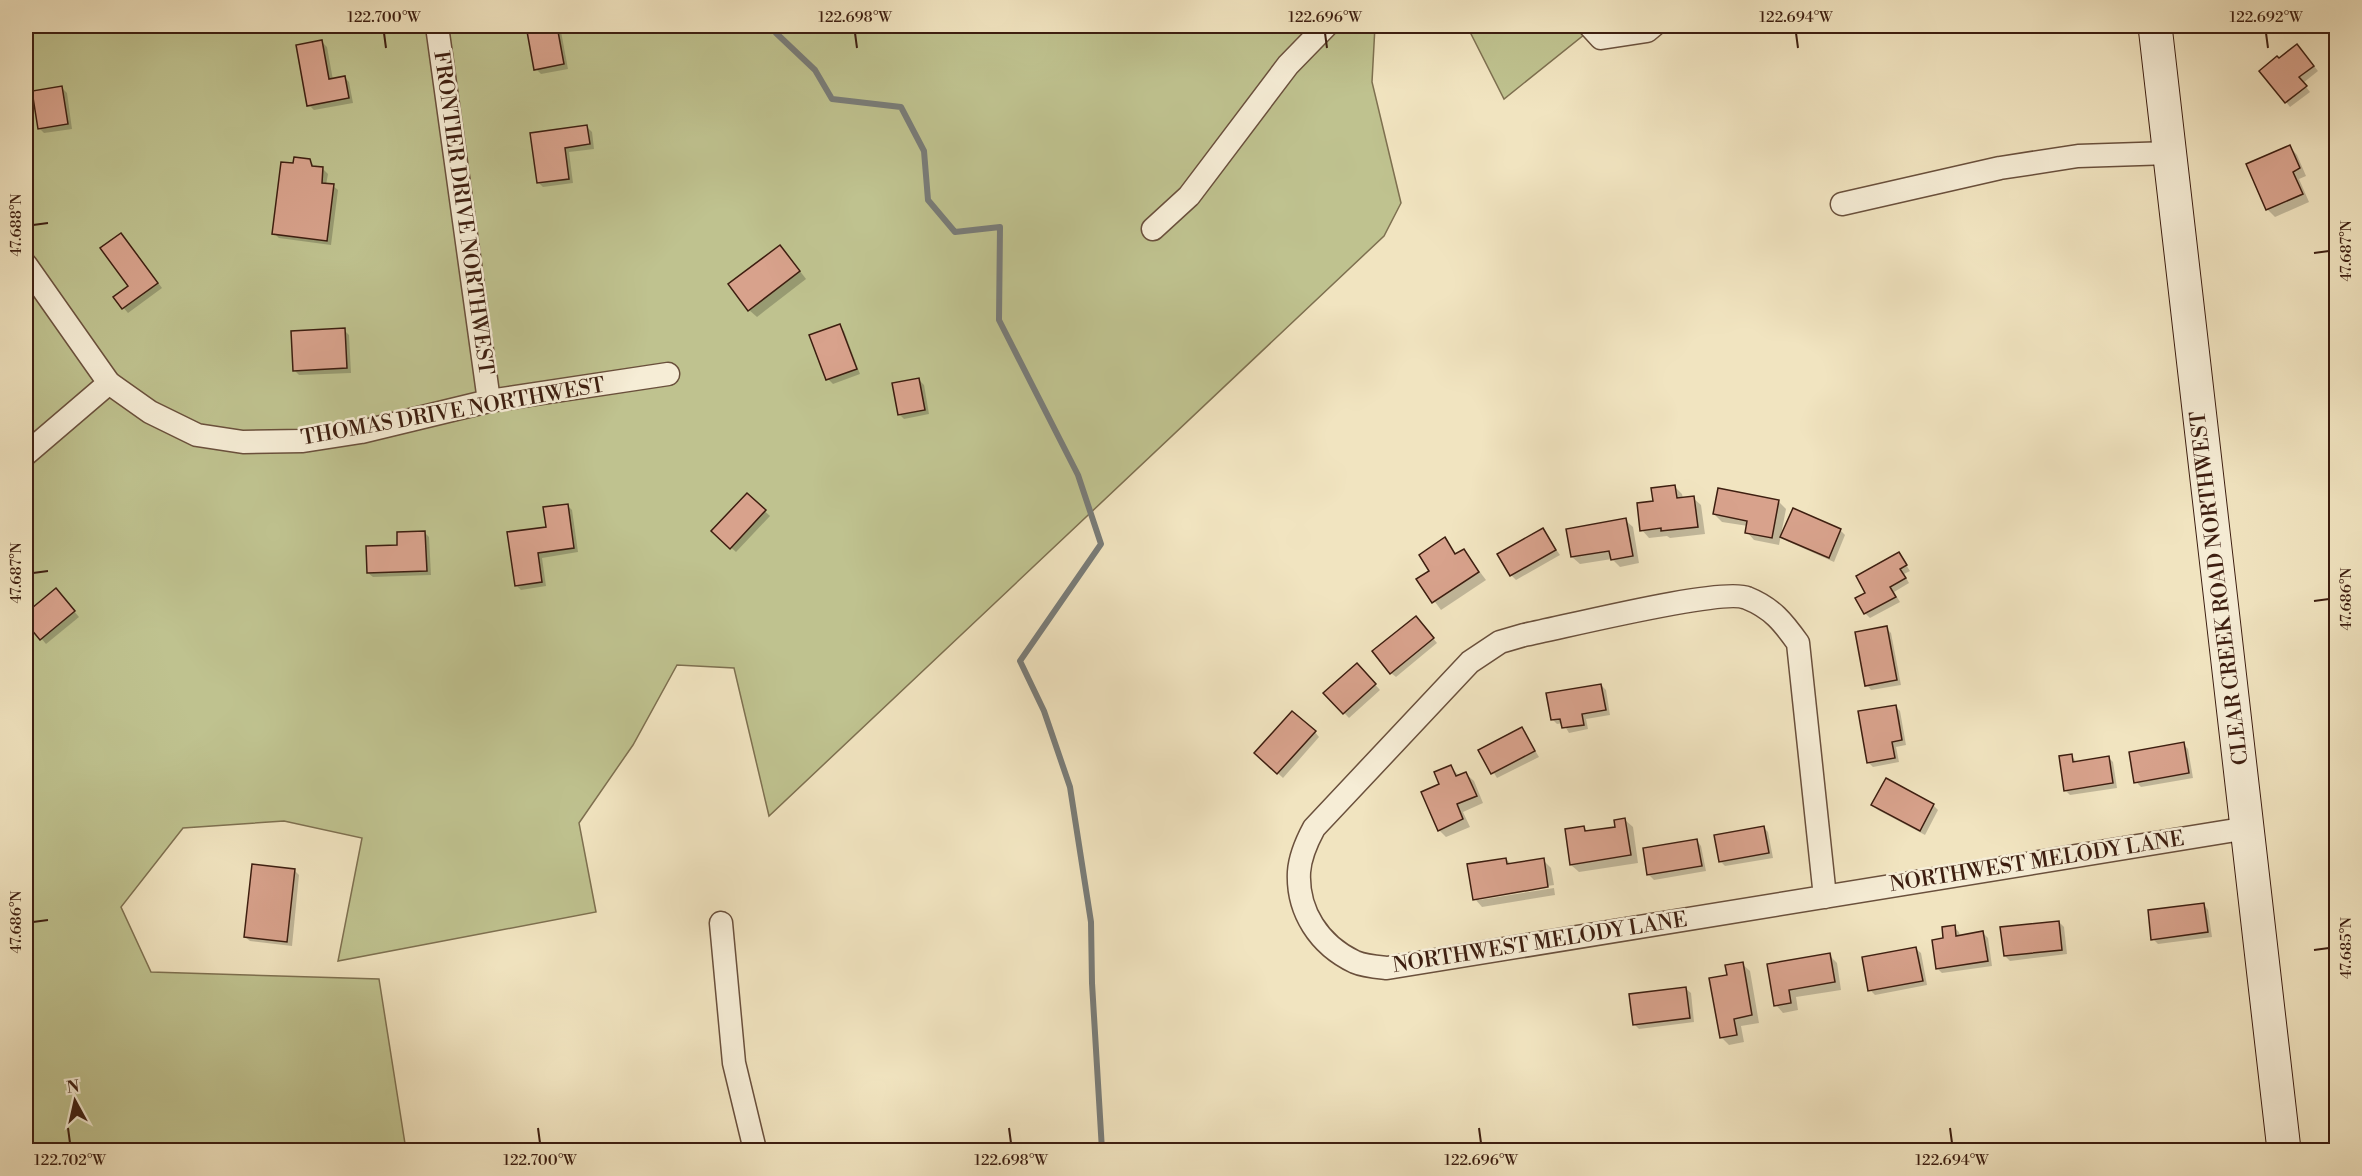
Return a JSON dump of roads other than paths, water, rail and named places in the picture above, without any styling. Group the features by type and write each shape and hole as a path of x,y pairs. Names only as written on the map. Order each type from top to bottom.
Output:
{"main road":[{"name":"CLEAR CREEK ROAD NORTHWEST","path":"2155,26 2284,1150"}],"street":[{"name":"FRONTIER DRIVE NORTHWEST","path":"437,26 489,401"},
{"path":"1153,229 1189,196 1288,65 1326,26"},
{"path":"1590,26 1601,38 1647,31 1653,26"},
{"path":"1842,204 2000,168 2078,156 2170,153"},
{"name":"THOMAS DRIVE NORTHWEST","path":"26,265 109,383 150,412 197,435 243,442 303,441 361,432 489,401 668,374"},
{"path":"26,454 109,383"},
{"name":"NORTHWEST MELODY LANE","path":"1825,897 1798,643 1780,617 1745,597 1714,597 1686,601 1500,642 1470,662 1314,828 1304,847 1299,872 1302,900 1309,922 1325,942 1355,962 1387,968 1825,897 2248,828"},
{"path":"721,923 734,1063 755,1150"}],"waterway":[{"path":"771,26 815,70 832,99 901,107 924,151 928,200 955,232 1000,227 999,320 1078,475 1101,544 1020,661 1044,711 1070,787 1091,922 1092,983 1102,1150"}]}
